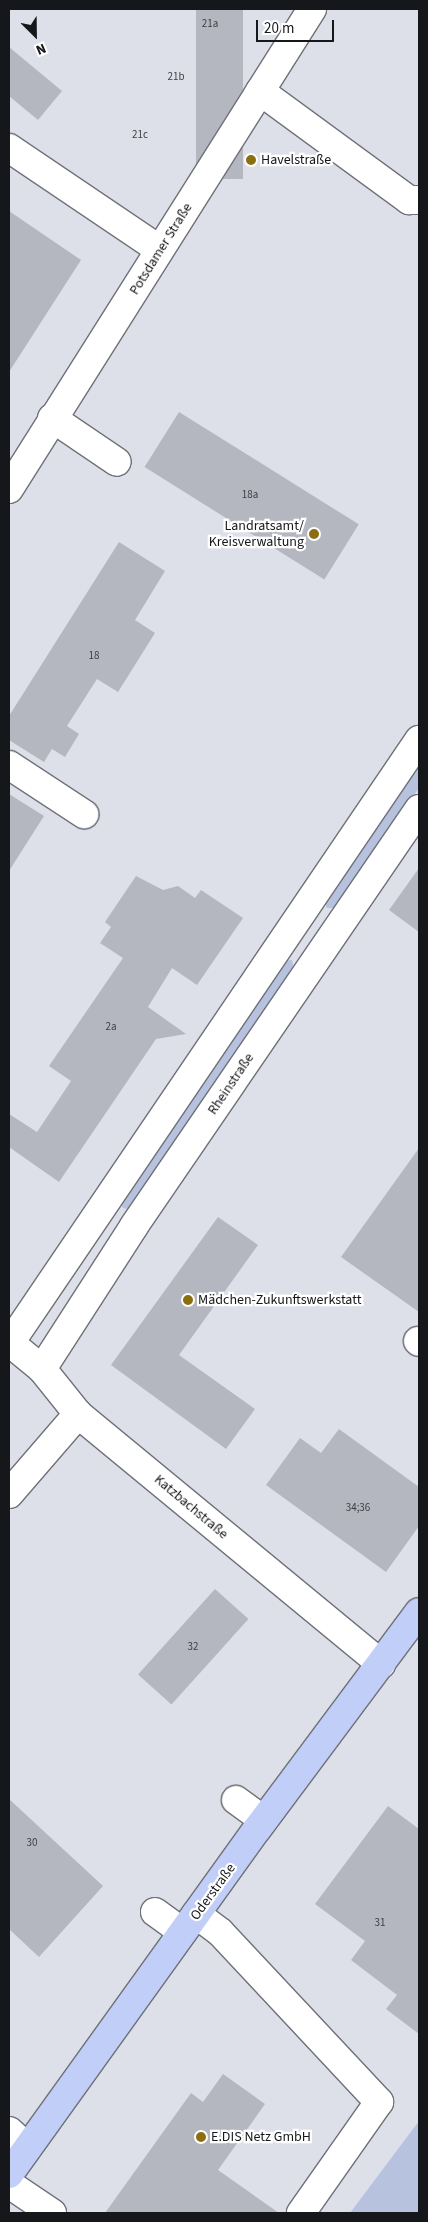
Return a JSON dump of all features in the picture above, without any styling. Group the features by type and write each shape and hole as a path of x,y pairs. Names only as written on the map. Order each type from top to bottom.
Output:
{"main road":[{"name":"Oderstraße","path":"9,2174 18,2139 190,1923 419,1612"}],"street":[{"name":"Potsdamer Straße","path":"9,489 52,418 147,273 159,249 312,9"},
{"path":"260,92 409,200 419,200"},
{"path":"9,148 159,249"},
{"path":"52,418 117,462"},
{"path":"9,1342 101,1204 419,740"},
{"path":"9,765 84,814"},
{"name":"Rheinstraße","path":"42,1369 134,1226 419,809"},
{"path":"296,920 329,942"},
{"path":"101,1204 134,1226"},
{"name":"Katzbachstraße","path":"9,1342 42,1369 78,1414 381,1664"},
{"path":"9,1494 78,1414"},
{"path":"236,1800 264,1820"},
{"path":"155,1912 220,1932 379,2102 301,2213"},
{"path":"9,2184 52,2213"}],"shaded area":[{"path":"419,764 419,788 334,908 327,908 324,901"},
{"path":"292,960 294,970 135,1210 123,1208 119,1200 281,961"},
{"path":"419,2121 419,2213 350,2213"}],"building":[{"path":"196,9 243,9 243,179 196,179"},
{"path":"9,47 62,91 38,120 9,96"},
{"path":"9,211 81,260 9,372"},
{"path":"179,412 359,524 324,579 145,467"},
{"path":"119,542 165,571 135,620 155,633 118,692 97,679 67,726 79,734 65,757 52,749 44,762 9,740 9,716"},
{"path":"9,794 44,816 9,871"},
{"path":"419,868 419,932 389,910"},
{"path":"136,876 163,890 178,886 195,898 201,890 243,918 197,985 172,968 148,1007 186,1034 156,1039 59,1182 9,1147 9,1114 37,1132 71,1081 49,1066 123,958 100,943 111,927 105,922"},
{"path":"419,1148 419,1312 341,1257"},
{"name":"Mädchen-Zukunftswerkstatt","path":"218,1217 258,1245 179,1355 255,1409 226,1449 111,1365"},
{"path":"339,1429 419,1487 419,1526 386,1572 266,1485 300,1438 321,1453"},
{"path":"215,1589 248,1619 171,1705 138,1674"},
{"path":"9,1799 103,1886 39,1957 9,1929"},
{"path":"388,1806 419,1829 419,2034 386,2009 397,1995 351,1960 365,1941 315,1904"},
{"name":"E.DIS Netz GmbH","path":"223,2074 265,2104 218,2170 279,2213 105,2213 191,2093 203,2102"}],"place":[{"name":"Havelstraße","path":"251,160"},
{"name":"Landratsamt/ Kreisverwaltung","path":"314,534"},
{"name":"Mädchen-Zukunftswerkstatt","path":"188,1300"},
{"name":"E.DIS Netz GmbH","path":"201,2137"}]}
